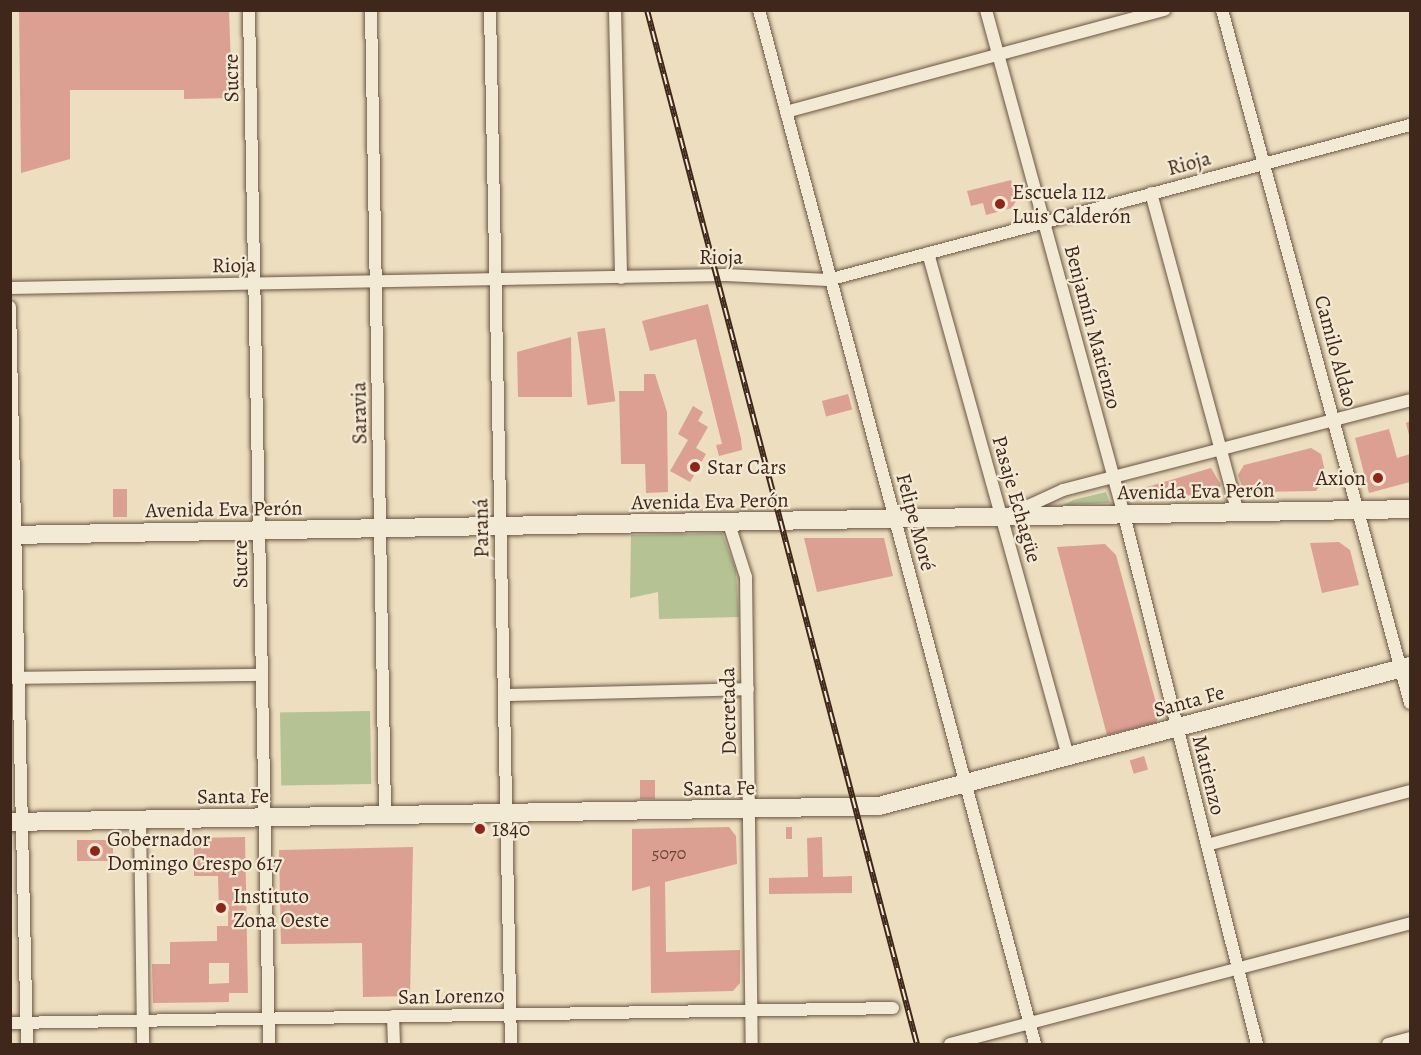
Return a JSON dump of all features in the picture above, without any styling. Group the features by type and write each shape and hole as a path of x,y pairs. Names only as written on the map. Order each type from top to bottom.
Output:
{"main road":[{"name":"Avenida Eva Perón","path":"13,535 729,524 1410,509"},
{"name":"Santa Fe","path":"16,822 879,806 1406,668"}],"street":[{"name":"Sucre","path":"249,10 269,1044"},
{"name":"Saravia","path":"371,10 385,816"},
{"name":"Paraná","path":"490,10 511,1044"},
{"path":"615,10 621,278"},
{"name":"Felipe Moré","path":"759,10 828,280 896,520 1035,1044"},
{"name":"Benjamín Matienzo","path":"986,10 1124,515"},
{"path":"786,112 1165,10"},
{"name":"Camilo Aldao","path":"1222,10 1359,510 1406,668 1410,703"},
{"name":"Rioja","path":"10,288 621,278 828,280 1410,125"},
{"path":"1151,194 1238,513"},
{"name":"Pasaje Echagüe","path":"928,253 1068,756"},
{"path":"10,307 16,822 27,1044"},
{"path":"1002,518 1063,490 1410,400"},
{"name":"Matienzo","path":"1124,515 1257,1044"},
{"name":"Decretada","path":"729,524 746,577 752,1044"},
{"path":"15,678 262,675"},
{"path":"504,695 748,689"},
{"path":"1207,845 1410,791"},
{"path":"140,820 143,1044"},
{"path":"950,1044 1237,966 1410,923"},
{"name":"San Lorenzo","path":"10,1023 893,1008"},
{"path":"393,1016 394,1044"},
{"path":"1388,1044 1410,1038"}],"green space":[{"path":"1106,492 1110,503 1064,505 1073,500"},
{"path":"722,533 736,570 739,617 659,619 658,592 630,598 631,535"},
{"path":"370,711 371,784 281,786 280,713"}],"building":[{"path":"19,10 229,10 232,98 184,99 184,90 70,90 70,159 21,173"},
{"path":"1011,180 1017,199 1012,208 986,215 983,203 971,206 967,191"},
{"path":"708,304 742,450 719,456 716,445 722,444 696,339 650,351 642,321"},
{"path":"605,328 615,401 588,405 577,332"},
{"path":"571,337 572,397 518,397 517,352"},
{"path":"644,374 655,374 667,412 668,492 646,493 645,464 621,464 619,391 644,391"},
{"path":"848,394 852,409 826,416 822,401"},
{"path":"693,406 703,412 698,421 708,427 696,448 706,454 690,482 670,471 688,440 678,434"},
{"path":"1410,421 1410,439 1406,423"},
{"path":"1389,429 1397,458 1410,454 1410,482 1369,493 1355,438"},
{"path":"1311,448 1321,454 1326,476 1316,491 1249,492 1242,486 1238,475 1244,465"},
{"path":"1211,468 1221,485 1216,495 1139,497 1137,490"},
{"path":"113,489 127,489 127,517 113,517"},
{"path":"804,538 884,538 893,576 817,592"},
{"path":"1339,542 1350,550 1359,585 1322,593 1310,543"},
{"path":"1105,544 1116,555 1159,714 1156,723 1107,735 1057,547"},
{"path":"1144,756 1148,769 1134,774 1130,760"},
{"path":"640,780 655,780 655,799 640,799"},
{"path":"729,827 736,836 737,864 665,882 666,952 740,950 740,983 733,991 651,993 650,886 632,891 632,829"},
{"path":"786,827 792,827 792,839 786,839"},
{"path":"245,837 248,993 229,993 229,1002 153,1003 152,964 170,964 170,942 217,941 217,926 228,926 228,912 219,913 218,876 194,876 194,838","holes":["209,963 229,963 229,983 209,984"]},
{"path":"822,837 823,877 852,876 852,893 769,894 769,878 808,877 807,838"},
{"name":"Gobernador Domingo Crespo 617","path":"77,840 113,840 113,861 77,861"},
{"path":"413,847 410,996 363,997 362,943 281,944 279,850"}],"railway":[{"path":"647,10 917,1044"}],"place":[{"name":"Escuela 112 Luis Calderón","path":"1000,204"},
{"name":"Star Cars","path":"695,467"},
{"name":"Axion","path":"1378,478"},
{"name":"1840","path":"480,829"},
{"name":"Gobernador Domingo Crespo 617","path":"95,851"},
{"name":"Instituto Zona Oeste","path":"221,908"}]}
